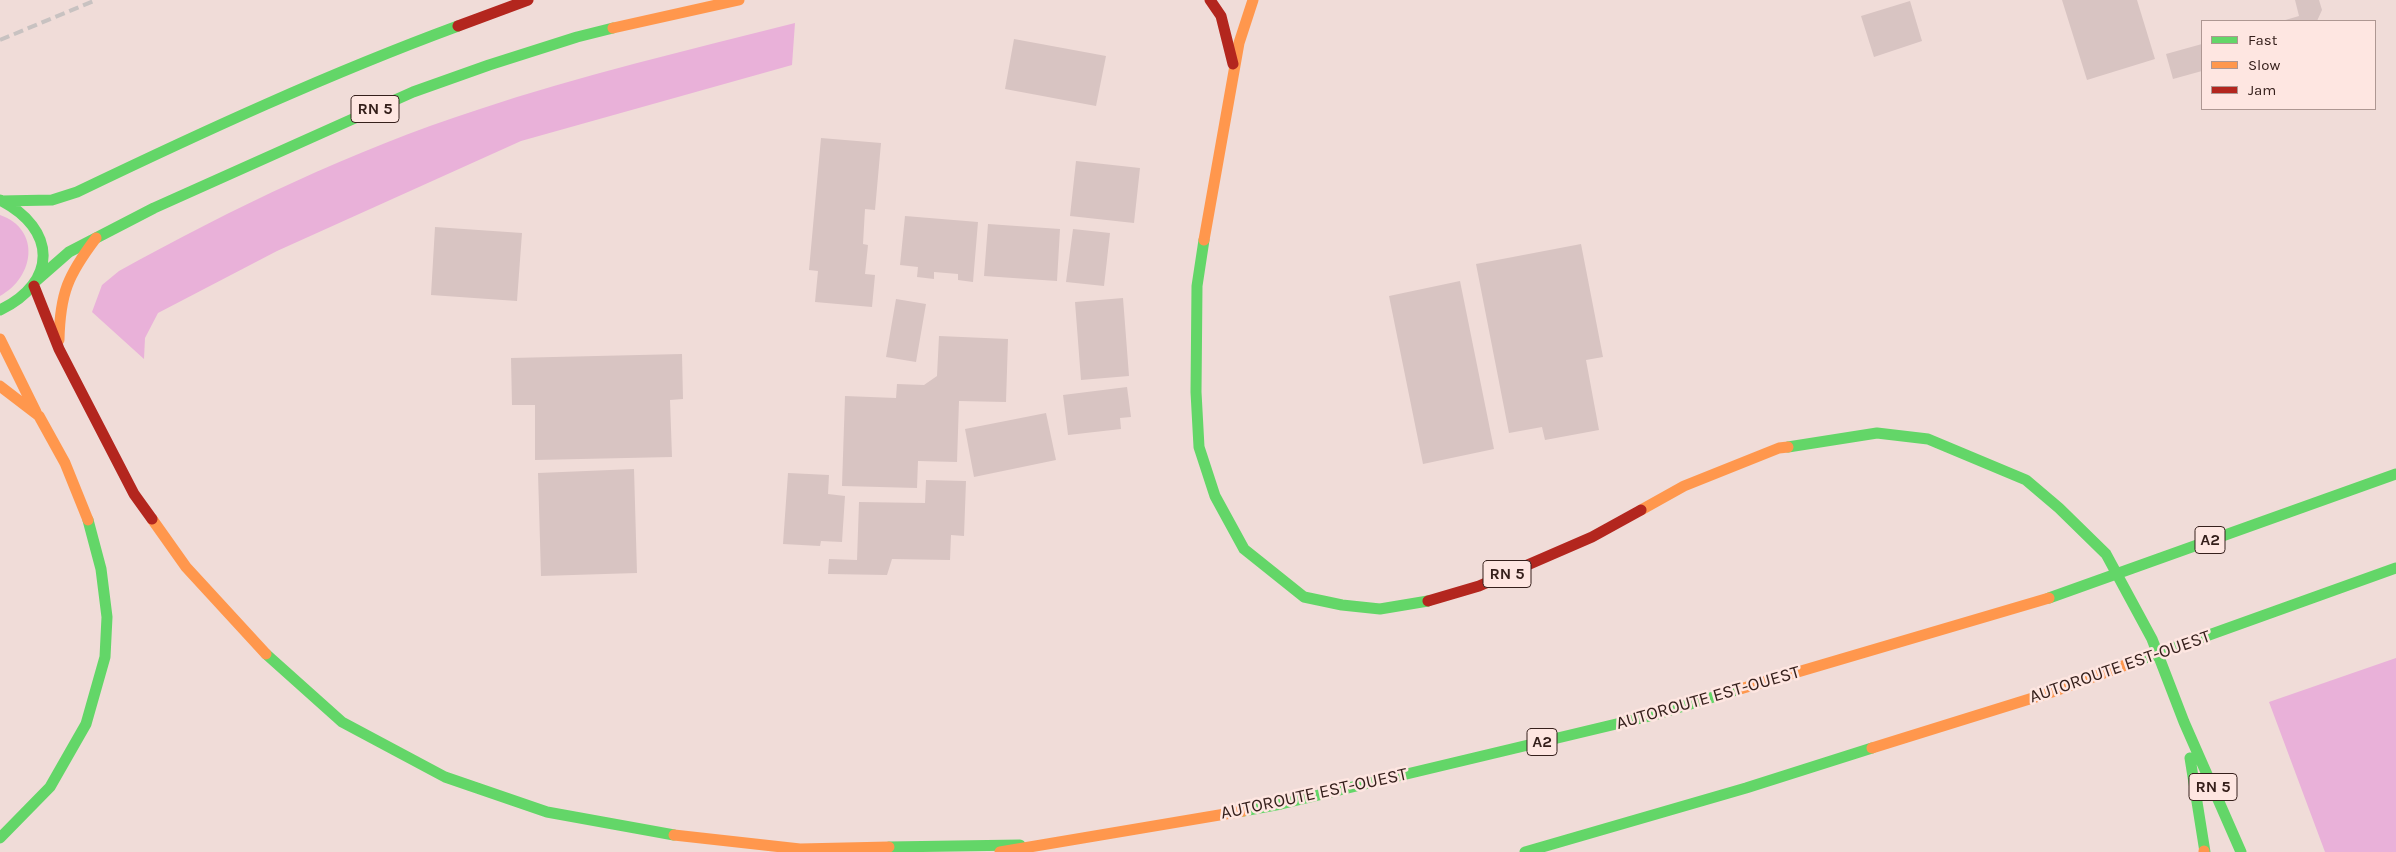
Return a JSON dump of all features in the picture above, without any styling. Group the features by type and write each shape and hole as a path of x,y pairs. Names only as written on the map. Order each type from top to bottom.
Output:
{"main road":[{"name":"RN 5","path":"1,200 52,200 77,192 228,120 398,48 528,0"},
{"name":"RN 5","path":"35,283 69,252 96,238 181,196 413,92 577,37 702,6 739,0"},
{"name":"RN 5","path":"1210,0 1221,16 1234,68"},
{"name":"RN 5","path":"1245,0 1248,13"},
{"name":"RN 5","path":"1253,0 1234,68 1215,170 1197,286 1196,392 1199,447 1215,496 1244,550 1304,597 1342,605 1380,608 1430,602 1479,586 1540,560 1592,537 1684,486 1779,448 1877,433 1928,439 2026,480 2059,508 2106,554 2152,639 2184,722 2241,852"},
{"path":"0,310 12,306 27,295 35,283 43,264 38,232 29,218 16,207 1,200"},
{"path":"59,349 62,292 74,268 96,238"},
{"path":"35,283 59,349 134,494 186,567 261,649 342,722 445,777 546,812 651,832 800,849 1052,844"},
{"path":"0,339 38,416 65,464 88,521 99,560 106,617 106,658 86,724 50,787 0,838"},
{"path":"0,386 38,416"},
{"name":"AUTOROUTE EST-OUEST","path":"1000,852 1281,804 1654,715 1894,643 2024,607 2396,474"},
{"name":"AUTOROUTE EST-OUEST","path":"1525,852 1746,788 2052,692 2396,568"},
{"name":"RN 5","path":"2184,722 2205,852"}],"shaded area":[{"path":"795,23 792,65 521,141 277,251 158,313 145,338 144,359 92,312 102,285 119,271 250,203 385,143 477,110 556,85"},
{"path":"0,215 13,222 22,231 27,242 28,254 26,266 21,277 12,288 0,296"},
{"path":"2396,658 2396,852 2325,852 2269,702"}],"building":[{"path":"2062,0 2137,0 2155,59 2087,80"},
{"path":"2295,0 2319,0 2322,10 2317,20 2285,20 2299,16"},
{"path":"1910,1 1922,41 1874,57 1861,16"},
{"path":"1014,39 1106,56 1096,106 1005,89"},
{"path":"2201,44 2201,71 2173,79 2166,54"},
{"path":"821,138 881,143 875,210 865,209 863,244 868,245 865,274 875,275 872,307 815,302 818,271 809,270"},
{"path":"1076,161 1140,168 1134,223 1070,216"},
{"path":"905,216 978,222 973,282 958,280 958,274 934,272 934,279 917,277 918,267 900,265"},
{"path":"988,224 1060,229 1057,281 984,276"},
{"path":"435,227 522,233 517,301 431,295"},
{"path":"1073,229 1110,233 1104,286 1066,282"},
{"path":"1581,244 1603,357 1586,360 1599,430 1545,440 1542,427 1509,433 1476,264"},
{"path":"1460,281 1494,449 1423,464 1389,296"},
{"path":"1123,298 1129,376 1081,380 1075,302"},
{"path":"896,299 926,304 916,362 886,357"},
{"path":"939,336 1008,339 1006,402 959,401 957,462 918,461 917,488 842,486 845,396 896,398 897,384 924,385 937,376"},
{"path":"682,354 683,399 670,400 672,457 535,460 535,405 512,405 511,358"},
{"path":"1127,387 1131,417 1120,418 1121,429 1068,435 1063,395"},
{"path":"1046,413 1056,460 974,477 965,429"},
{"path":"634,469 637,573 541,576 538,473"},
{"path":"788,473 829,475 828,494 845,496 842,542 821,541 820,546 783,544"},
{"path":"926,480 966,481 964,536 951,535 950,560 892,559 887,575 828,574 829,559 857,560 859,502 925,503"}],"railway":[{"path":"0,40 96,0"}],"traffic: fast":[{"path":"1,201 52,200 77,192 266,104 409,44 458,26"},
{"path":"37,280 69,252 154,208 413,92 489,65 577,37 613,28"},
{"path":"0,200 19,212 32,225 40,240 43,255 41,271 32,285 19,298 0,310"},
{"path":"1204,240 1197,286 1196,392 1199,447 1215,496 1244,549 1304,597 1342,605 1380,609 1428,601"},
{"path":"1788,447 1877,433 1928,439 2026,480 2059,508 2106,554 2152,639 2184,722 2241,852"},
{"path":"2049,598 2396,474"},
{"path":"0,838 50,787 86,724 105,657 107,617 101,569 88,520"},
{"path":"2131,663 2396,568"},
{"path":"266,654 342,722 445,777 547,812 674,835"},
{"path":"1243,811 1281,804 1654,715 1740,689"},
{"path":"1525,852 1746,788 1872,748"},
{"path":"2190,758 2205,852"},
{"path":"889,847 1020,845"}],"traffic: slow":[{"path":"613,28 739,0"},
{"path":"1204,240 1239,43 1253,0"},
{"path":"59,340 61,309 67,285 72,274 96,238"},
{"path":"0,339 36,412"},
{"path":"0,386 39,416 65,463 88,520"},
{"path":"1641,510 1684,486 1779,448 1788,447"},
{"path":"152,519 186,567 266,654"},
{"path":"1740,689 2049,598"},
{"path":"1872,748 2052,692 2131,663"},
{"path":"1000,852 1243,811"},
{"path":"674,835 800,849 889,847"}],"traffic: jam":[{"path":"458,26 528,0"},
{"path":"1210,0 1221,16 1233,64"},
{"path":"34,286 59,349 134,494 152,519"},
{"path":"1428,601 1479,586 1592,537 1641,510"}]}
